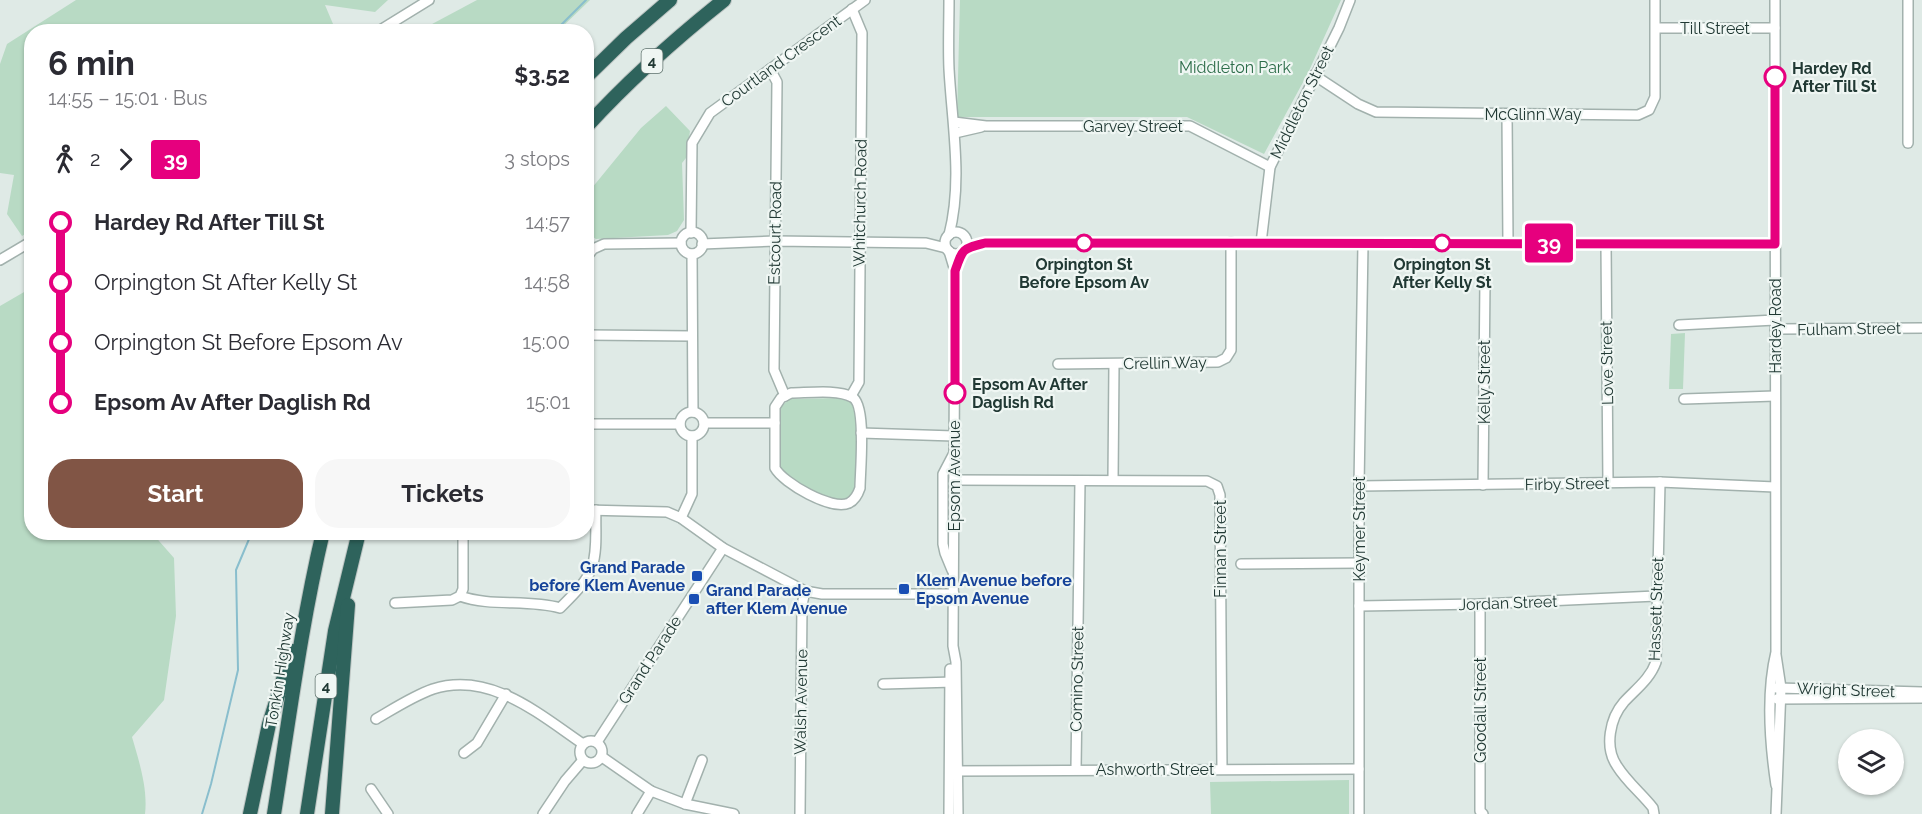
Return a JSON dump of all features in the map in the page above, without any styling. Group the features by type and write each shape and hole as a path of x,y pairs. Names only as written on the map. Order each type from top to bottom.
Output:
{"highway":[{"name":"4","path":"594,69 670,0"},
{"name":"4","path":"594,119 675,39 724,0"},
{"name":"Tonkin Highway","path":"274,814 309,596 321,540"},
{"name":"4","path":"307,814 335,631 357,540"},
{"path":"332,814 352,558"},
{"path":"249,814 270,724 309,596"}],"street":[{"path":"390,24 429,0"},
{"name":"Courtland Crescent","path":"691,233 692,143 710,113 865,0"},
{"path":"949,0 949,68 955,134 955,213 948,243 955,254 985,243"},
{"name":"Middleton Street","path":"1261,243 1270,167 1314,75 1340,28 1350,0"},
{"name":"McGlinn Way","path":"1314,75 1358,104 1376,112 1508,115 1638,114 1649,110 1655,97 1655,0"},
{"name":"Hardey Road","path":"1775,0 1776,652 1781,688 1776,699 1770,748 1776,786 1776,814"},
{"path":"1908,0 1908,143"},
{"name":"Whitchurch Road","path":"851,396 859,382 862,33 852,9"},
{"name":"Till Street","path":"1656,28 1775,28"},
{"name":"Estcourt Road","path":"770,69 777,82 774,370 785,396"},
{"path":"1508,115 1508,243"},
{"name":"Garvey Street","path":"954,122 986,126 1190,126 1270,167"},
{"name":"Garvey Street","path":"955,134 986,126"},
{"path":"955,213 964,236 964,250"},
{"path":"948,243 956,232 985,243 1775,244"},
{"path":"691,233 698,235 702,244 700,250 692,254 684,251 681,243 684,236 691,233"},
{"path":"702,244 775,241 948,243"},
{"path":"594,249 604,244 681,243"},
{"name":"Epsom Avenue","path":"948,243 955,271 954,646 950,659 953,682 954,771 958,814"},
{"name":"Crellin Way","path":"1058,364 1218,362 1226,358 1231,350 1231,243"},
{"name":"Keymer Street","path":"1359,814 1359,486 1363,244"},
{"name":"Love Street","path":"1606,244 1608,483"},
{"path":"0,260 24,246"},
{"name":"Epsom Avenue","path":"955,271 964,250"},
{"path":"692,254 693,412"},
{"name":"Kelly Street","path":"1483,484 1485,280"},
{"name":"Fulham Street","path":"1679,325 1775,324 1922,328"},
{"path":"594,335 692,336"},
{"path":"1113,480 1114,364"},
{"path":"791,393 836,393 851,396 860,406 860,488 855,499 849,503 831,504 785,481 775,468 777,404 791,393"},
{"path":"1684,399 1775,396"},
{"path":"688,412 693,412 699,414 704,423 698,434 686,435 680,424 682,417 688,412"},
{"path":"704,423 775,423"},
{"path":"594,424 680,424"},
{"path":"861,433 954,436"},
{"path":"681,518 692,494 692,436"},
{"path":"954,453 943,474 943,544 954,575"},
{"name":"Finnan Street","path":"954,480 1208,481 1217,486 1220,495 1222,769"},
{"name":"Comino Street","path":"1076,770 1080,481"},
{"name":"Firby Street","path":"1359,486 1660,482 1775,487"},
{"name":"Hassett Street","path":"1654,814 1653,808 1615,764 1610,735 1612,720 1623,704 1652,673 1656,662 1660,482"},
{"path":"594,510 667,512 681,518 723,548 805,591 822,594 954,594"},
{"path":"395,603 452,600 460,596 463,589 463,540"},
{"path":"460,596 472,600 544,603 560,608 573,595 591,569 594,556 593,540"},
{"name":"Grand Parade","path":"597,742 723,548"},
{"path":"1241,564 1359,563"},
{"name":"Walsh Avenue","path":"800,814 802,605 805,591"},
{"name":"Jordan Street","path":"1359,606 1480,604 1656,596"},
{"name":"Goodall Street","path":"1480,604 1480,811 1483,814"},
{"name":"Hardey Road","path":"1776,652 1771,688 1776,699"},
{"path":"883,684 953,682"},
{"path":"376,719 409,700 435,689 461,685 484,687 506,694 527,705 583,744"},
{"name":"Wright Street","path":"1771,688 1922,692"},
{"path":"464,753 477,743 506,694"},
{"name":"Wright Street","path":"1776,699 1922,698"},
{"path":"591,740 597,742 603,750 602,757 593,764 583,760 580,750 583,744 591,740"},
{"path":"602,757 651,791 685,804 734,814"},
{"path":"543,814 565,781 583,760"},
{"path":"685,804 702,760"},
{"name":"Ashworth Street","path":"954,771 1359,769"},
{"name":"Epsom Avenue","path":"949,814 954,771"},
{"path":"371,789 388,814"},
{"path":"637,814 651,791"}],"green space":[{"path":"76,0 388,0 375,12 325,5 333,24 38,24"},
{"path":"477,0 590,0 565,24 432,24"},
{"name":"Middleton Park","path":"960,0 1341,0 1308,73 1264,154 1187,117 957,117"},
{"path":"24,33 24,235 22,236 7,214 14,175 0,173 0,64 7,44"},
{"path":"666,106 690,131 686,158 682,163 684,220 677,231 668,235 596,239 594,238 594,185 641,128"},
{"path":"24,292 24,540 158,540 174,558 176,616 164,700 132,737 144,785 145,814 0,814 0,306"},
{"path":"1685,333 1683,389 1669,389 1671,334"},
{"path":"845,398 854,404 857,410 857,490 850,500 833,503 787,479 779,465 780,412 781,407 789,399"},
{"path":"1349,780 1349,814 1211,814 1210,782"}],"waterway":[{"path":"562,24 586,0"},
{"path":"202,814 238,670 236,570 249,540"}],"bus line":[{"name":"39","path":"955,393 955,271 966,248 985,243 1775,244 1775,77"}],"place":[{"name":"Hardey Rd After Till St","path":"1775,77"},
{"name":"Orpington St Before Epsom Av","path":"1084,243"},
{"name":"Orpington St After Kelly St","path":"1442,243"},
{"name":"Epsom Av After Daglish Rd","path":"955,393"},
{"name":"Grand Parade before Klem Avenue","path":"697,576"},
{"name":"Klem Avenue before Epsom Avenue","path":"904,589"},
{"name":"Grand Parade after Klem Avenue","path":"694,599"}]}
